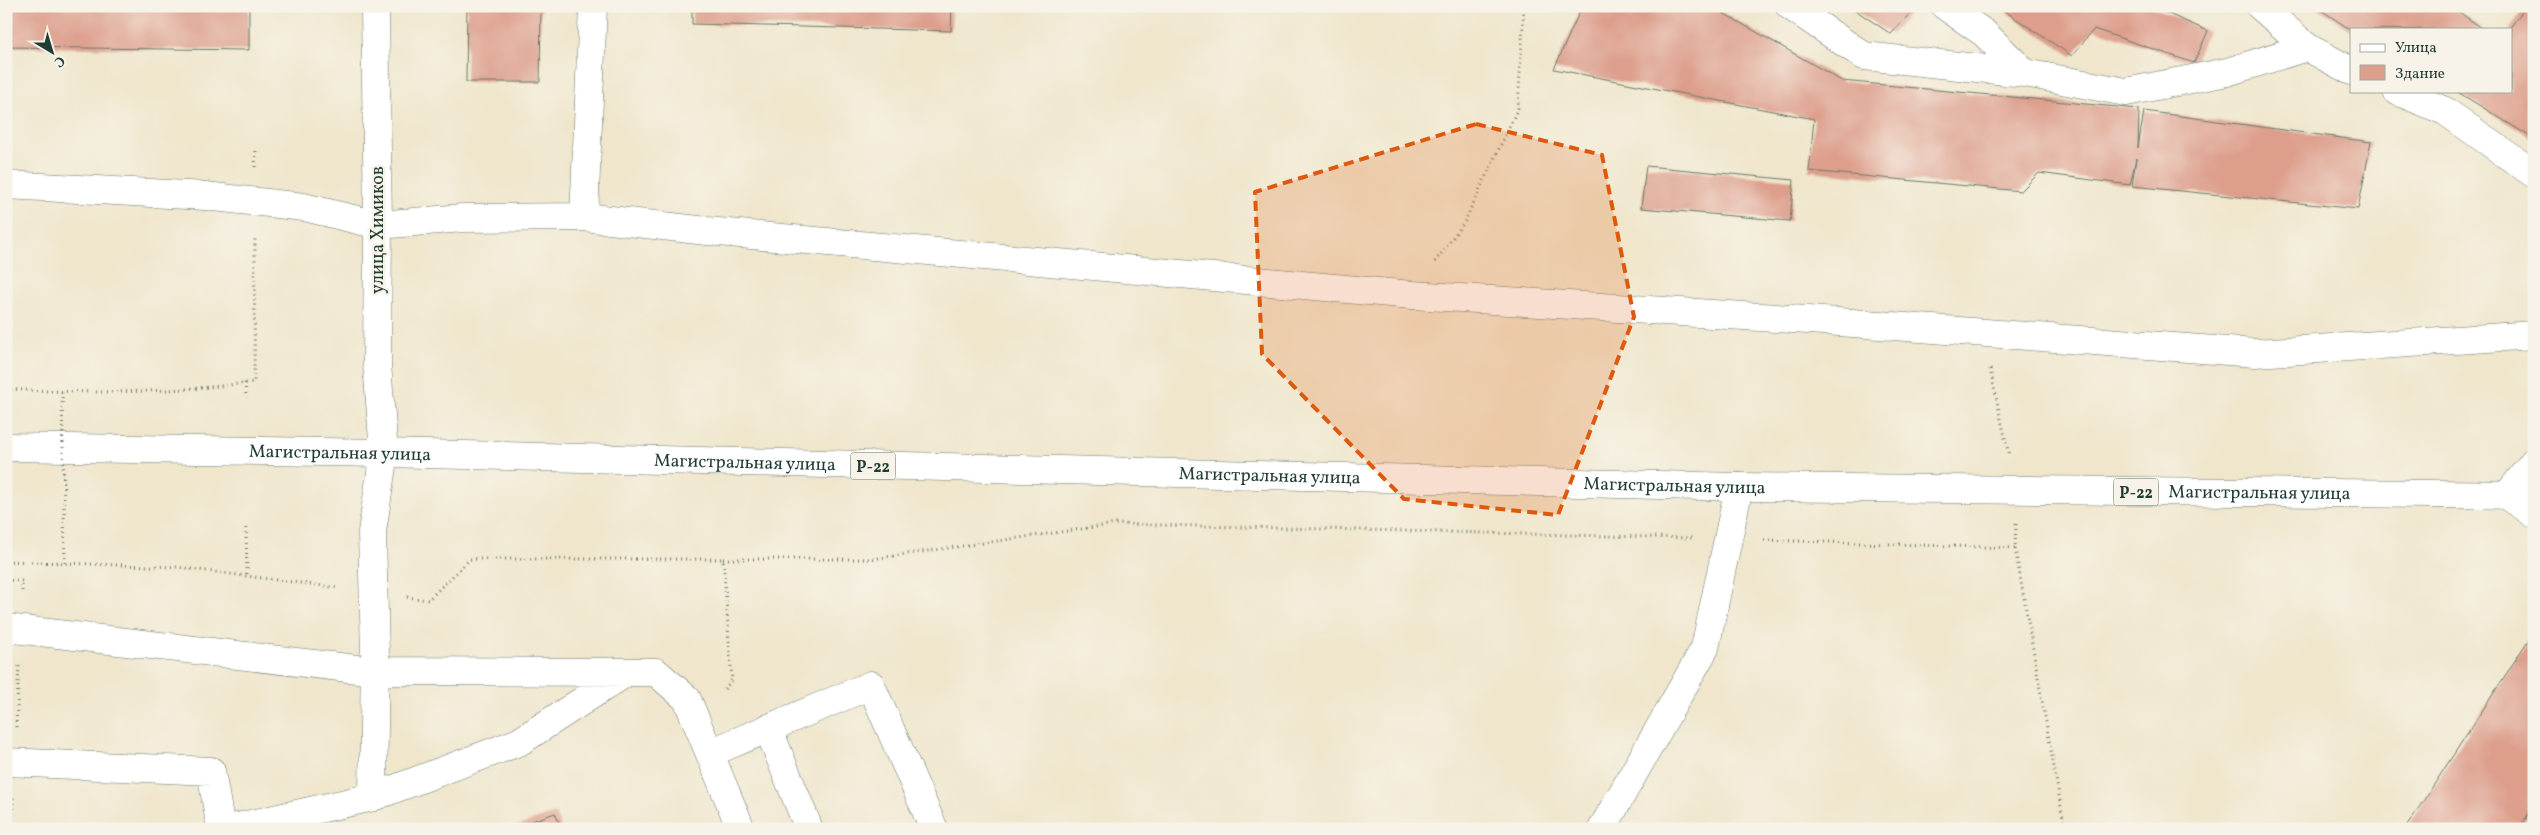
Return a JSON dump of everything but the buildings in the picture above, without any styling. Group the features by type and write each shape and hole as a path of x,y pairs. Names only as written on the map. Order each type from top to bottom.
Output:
{"main road":[{"name":"улица Химиков","path":"373,797 372,532 384,453 377,364 378,225 375,6"},
{"path":"584,217 592,6"},
{"path":"1790,6 1864,56 2025,73 2126,92 2227,72 2307,47"},
{"path":"1945,6 1984,33 2025,73"},
{"path":"2260,6 2307,47 2350,70"},
{"path":"2398,92 2445,111 2534,174"},
{"path":"6,185 205,196 304,208 378,225 463,218 584,217 707,231 1412,294 2255,353 2534,335"},
{"name":"Магистральная улица","path":"6,447 384,453 1739,487 2534,495"},
{"path":"2534,461 2507,496 2534,514"},
{"path":"1602,829 1705,648 1739,487"},
{"path":"13,629 374,671 656,672 687,699 741,829"},
{"path":"229,829 373,797 519,742 627,672"},
{"path":"710,753 871,684 934,829"},
{"path":"768,728 809,829"},
{"path":"10,762 211,771 221,829"}],"path":[{"path":"1412,294 1464,221 1518,108 1524,6"},
{"path":"6,388 62,392 190,390 254,382 256,150"},
{"path":"1982,333 2016,490 2016,548 2065,829"},
{"path":"245,384 246,398"},
{"path":"62,392 65,564"},
{"path":"6,561 176,567 428,600 470,559 872,559 1116,524 2016,548"},
{"path":"246,528 247,576"},
{"path":"697,723 732,680 723,559"},
{"path":"6,580 22,581 13,629 10,762 12,829"}],"highlighted area":[{"path":"1476,124 1602,155 1634,317 1558,515 1404,499 1262,354 1255,192"}]}
